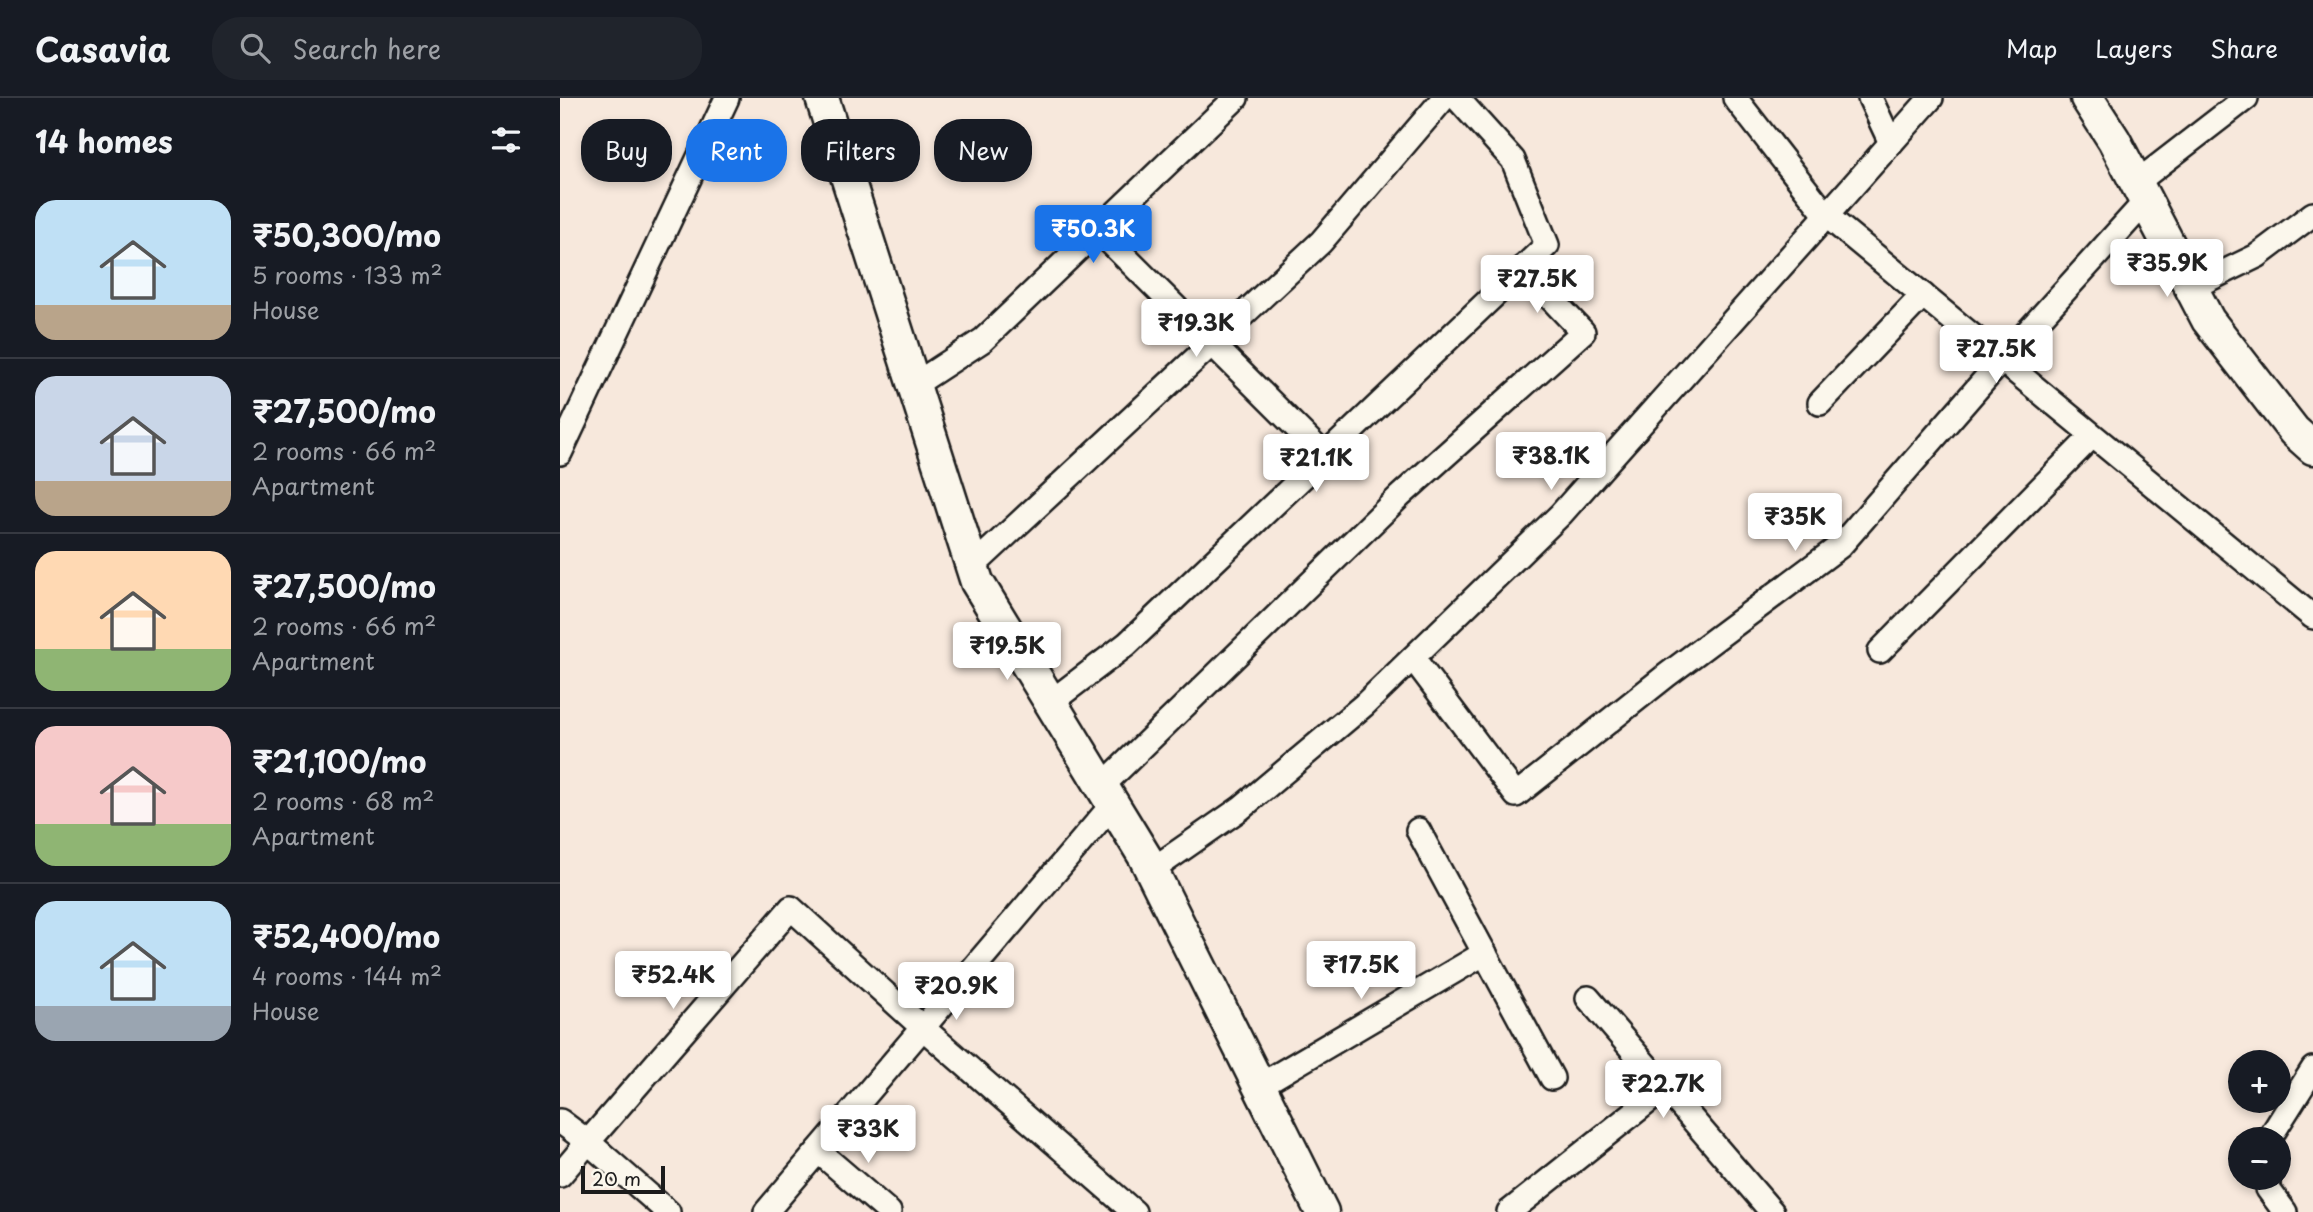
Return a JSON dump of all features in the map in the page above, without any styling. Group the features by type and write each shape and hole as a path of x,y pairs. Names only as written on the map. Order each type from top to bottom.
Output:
{"street":[{"path":"560,453 727,98"},
{"path":"822,98 977,582 1152,870 1322,1212"},
{"path":"914,385 983,340 1236,98"},
{"path":"972,567 1321,242 1444,98"},
{"path":"1051,702 1127,643 1547,245 1513,160 1457,98"},
{"path":"1735,98 1827,216 2313,617"},
{"path":"1870,98 1891,143"},
{"path":"1152,870 1241,808 1364,705 1561,514 1931,98"},
{"path":"2087,98 2114,140 2208,320 2294,431 2313,448"},
{"path":"1413,658 1516,795 1667,675 1840,546 2001,361 2141,192 2246,98"},
{"path":"2191,288 2256,256 2313,214"},
{"path":"1098,230 1325,456"},
{"path":"766,1212 923,1028 1107,795 1400,496 1583,332 1522,268"},
{"path":"1820,403 1923,296"},
{"path":"1880,651 2092,436"},
{"path":"1418,830 1552,1078"},
{"path":"560,1175 791,908 923,1028 1134,1212"},
{"path":"1259,1086 1485,953"},
{"path":"1588,999 1772,1212"},
{"path":"2277,1127 2313,1069"},
{"path":"1509,1212 1665,1088"},
{"path":"560,1121 668,1212"},
{"path":"818,1151 889,1212"},
{"path":"2269,1190 2285,1212"}]}
